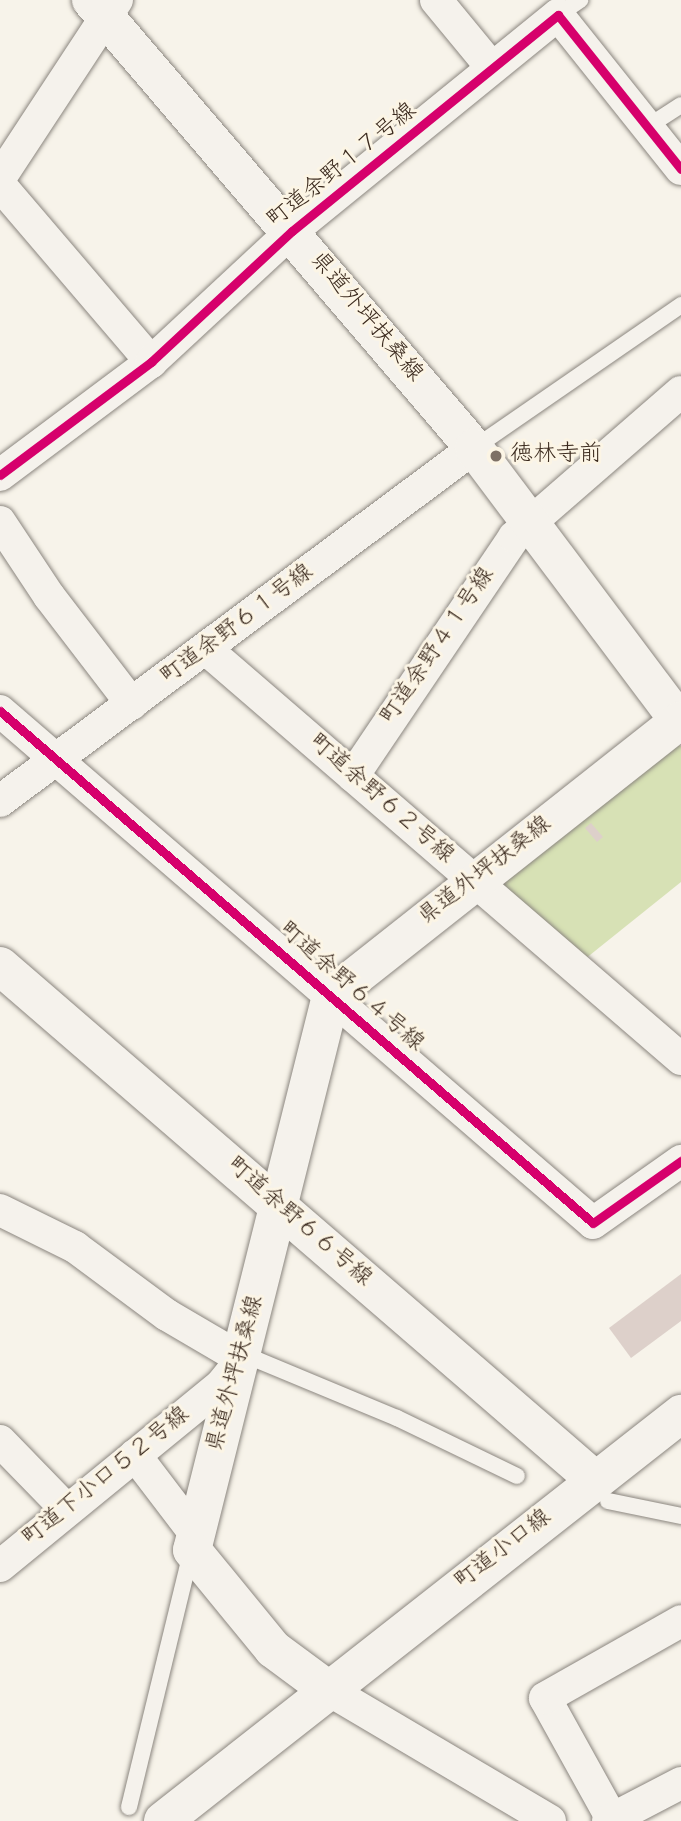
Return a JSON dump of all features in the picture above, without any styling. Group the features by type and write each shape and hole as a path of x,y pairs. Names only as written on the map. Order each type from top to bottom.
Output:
{"main road":[{"name":"県道外坪扶桑線","path":"105,6 474,448 680,721 474,880 331,996 194,1543"},
{"name":"町道余野６６号線","path":"0,966 602,1491"},
{"name":"町道小口線","path":"327,1689 602,1491 681,1414"},
{"path":"146,1814 327,1689 273,1649 194,1543"}],"street":[{"path":"436,0 492,68"},
{"path":"0,178 105,6"},
{"name":"町道余野１７号線","path":"0,475 151,362 292,231 569,7 647,127 681,169"},
{"path":"0,185 151,362"},
{"name":"町道余野４１号線","path":"353,776 514,537 681,392"},
{"name":"町道余野６１号線","path":"0,801 207,650 474,448"},
{"path":"0,522 49,596 132,704"},
{"name":"町道余野６２号線","path":"207,650 681,1059"},
{"name":"町道余野６４号線","path":"0,711 593,1223 681,1161"},
{"path":"0,1210 75,1247 167,1315 242,1359"},
{"name":"町道下小口５２号線","path":"0,1566 220,1386 242,1359"},
{"path":"0,1441 67,1510"},
{"path":"135,1455 194,1543"},
{"path":"681,1621 545,1698 610,1820 681,1783"},
{"path":"327,1689 550,1821"}],"lane":[{"path":"647,127 681,105"},
{"path":"474,448 681,305"},
{"path":"242,1359 255,1359 397,1418 517,1476"},
{"path":"602,1491 681,1516"},
{"path":"146,1814 194,1543"}],"green space":[{"path":"670,743 681,746 681,882 585,959 503,888 504,875"}],"building":[{"path":"591,823 603,837 597,842 585,828"},
{"path":"681,1274 681,1321 631,1358 609,1328"}],"cycle path":[{"path":"0,475 151,362 292,231 558,15 681,169"},
{"path":"0,711 593,1223 681,1161"}],"place":[{"name":"徳林寺前","path":"496,456"}]}
